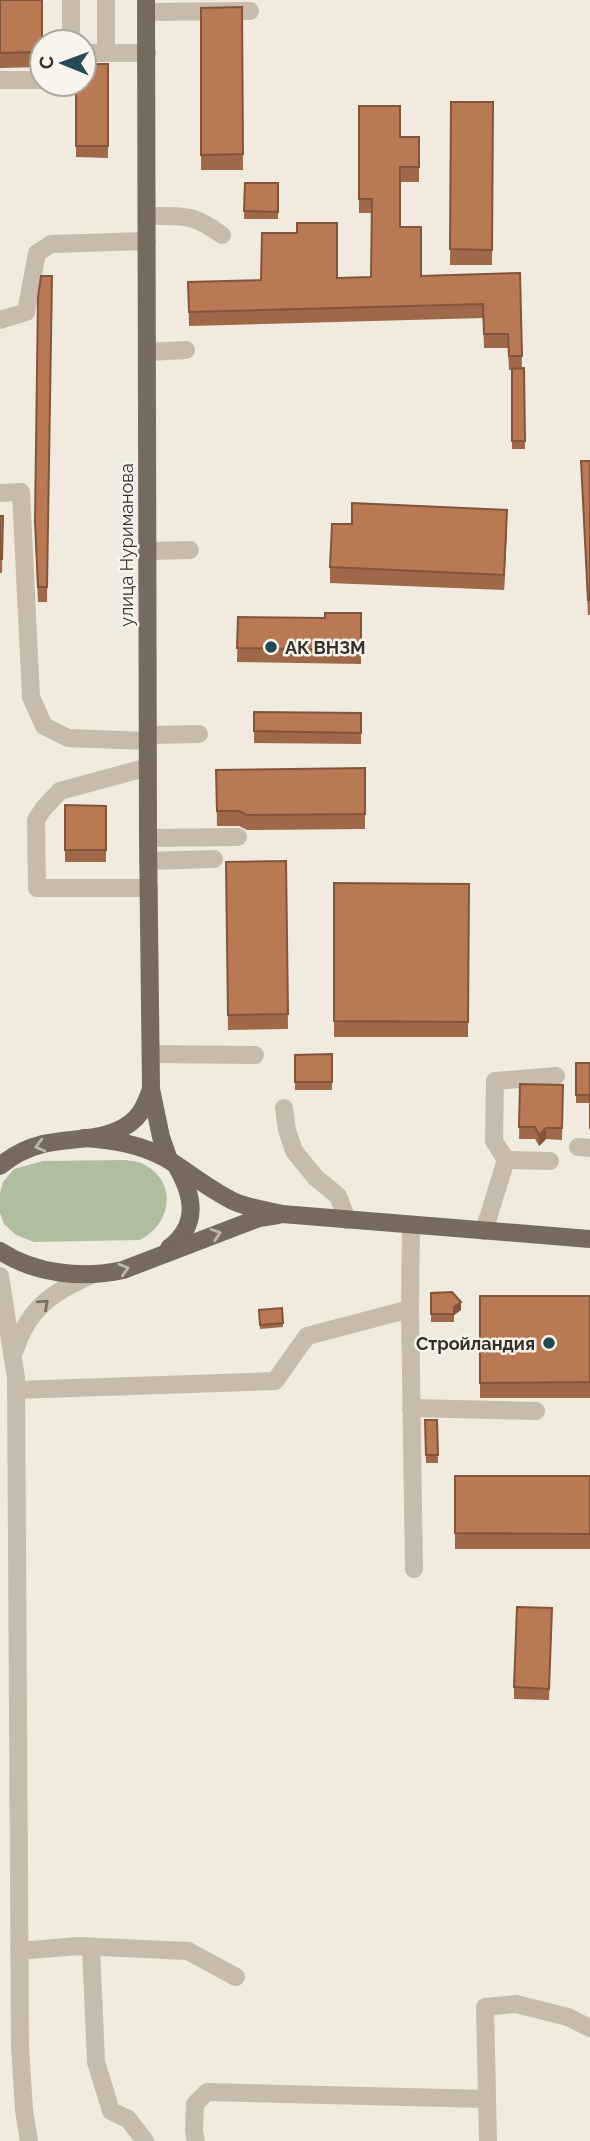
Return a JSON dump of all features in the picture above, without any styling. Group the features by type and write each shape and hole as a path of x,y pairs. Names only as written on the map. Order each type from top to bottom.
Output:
{"main road":[{"name":"улица Нуриманова","path":"146,6 151,1089 161,1137 189,1194 190,1219 183,1234 152,1258"},
{"path":"0,1165 29,1149 109,1133 135,1120 144,1108 151,1089"},
{"path":"84,1138 127,1143 173,1164 200,1183 238,1203 282,1214 590,1240"},
{"path":"0,1251 22,1263 47,1270 94,1274 123,1270 259,1218 282,1214"}],"street":[{"path":"71,0 71,28"},
{"path":"106,0 106,53"},
{"path":"146,6 250,11"},
{"path":"98,53 147,53"},
{"path":"0,80 28,80"},
{"path":"147,216 191,216 222,235"},
{"path":"0,320 26,312 37,253 51,244 147,241"},
{"path":"147,352 186,350"},
{"path":"0,493 21,492 31,697 44,726 68,738 148,738 199,734"},
{"path":"147,551 190,551"},
{"path":"148,767 60,791 36,820 37,888 149,888"},
{"path":"148,838 238,837"},
{"path":"148,861 214,859"},
{"path":"151,1054 255,1055"},
{"path":"484,1231 506,1160 494,1141 495,1080 556,1076"},
{"path":"284,1108 294,1151 305,1167 338,1196 347,1220"},
{"path":"506,1160 550,1161"},
{"path":"411,1225 414,1569"},
{"path":"14,1354 25,1323 39,1307 67,1286 94,1274"},
{"path":"0,1276 14,1354 16,1390 9,1538 20,2047 29,2141"},
{"path":"16,1390 275,1381 307,1336 410,1309"},
{"path":"411,1408 536,1411"},
{"path":"19,1951 91,1947 188,1951 236,1976"},
{"path":"91,1947 96,2062 111,2111 128,2119 145,2141"},
{"path":"488,2141 485,2007 516,2004 568,2017 590,2028"},
{"path":"197,2141 194,2131 195,2104 207,2092 487,2099"}],"green space":[{"path":"126,1160 141,1163 154,1171 166,1191 167,1202 159,1224 140,1240 34,1242 16,1235 4,1224 0,1213 0,1193 3,1182 14,1169 43,1161"}],"building":[{"path":"0,0 42,0 42,28 28,28 28,52 0,53"},
{"path":"242,7 243,154 201,155 201,8"},
{"path":"98,64 108,64 108,146 76,146 76,98 98,98"},
{"path":"451,102 493,102 492,250 450,249"},
{"path":"359,106 400,106 400,137 419,137 419,167 400,167 400,227 421,227 421,276 520,273 522,356 509,356 508,334 484,334 483,304 189,312 188,282 261,280 262,233 297,233 297,223 337,223 337,278 371,277 372,199 359,199"},
{"path":"245,183 278,183 278,212 244,211"},
{"path":"41,276 52,276 47,587 38,587 35,521 38,297"},
{"path":"524,368 525,441 512,441 512,369"},
{"path":"581,461 590,461 590,600 588,600"},
{"path":"352,503 507,510 504,575 330,567 332,524 352,524"},
{"path":"0,516 3,516 2,559 0,559"},
{"path":"325,613 361,613 361,650 237,648 238,617 325,618"},
{"path":"254,712 361,713 361,733 254,731"},
{"path":"365,768 365,814 247,815 239,811 217,811 216,770"},
{"path":"65,805 106,806 106,850 65,850"},
{"path":"286,861 288,1014 228,1015 226,862"},
{"path":"334,883 469,884 468,1022 334,1021"},
{"path":"332,1054 332,1082 295,1082 295,1055"},
{"path":"576,1063 590,1063 590,1095 576,1095"},
{"path":"520,1084 563,1085 562,1128 546,1128 539,1135 535,1127 519,1127"},
{"path":"452,1292 461,1302 454,1307 454,1314 431,1314 431,1293"},
{"path":"480,1296 590,1296 590,1382 480,1383"},
{"path":"282,1308 283,1323 260,1325 259,1310"},
{"path":"425,1420 437,1420 438,1455 426,1455"},
{"path":"455,1476 590,1476 590,1534 455,1533"},
{"path":"517,1607 552,1608 549,1689 514,1687"}],"place":[{"name":"АК ВНЗМ","path":"271,647"},
{"name":"Стройландия","path":"549,1343"}]}
